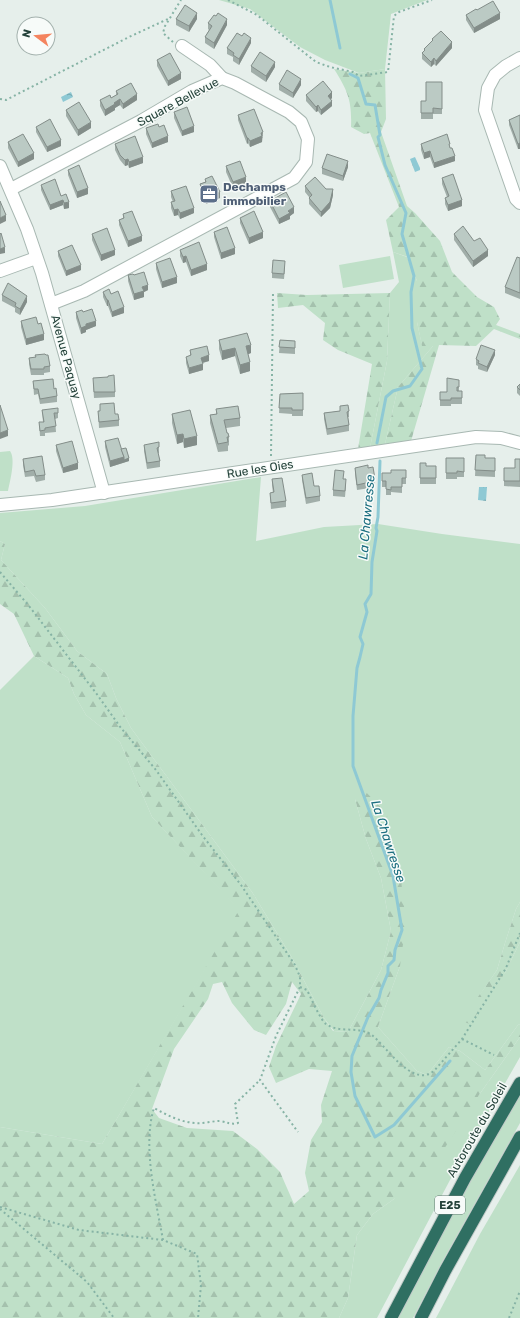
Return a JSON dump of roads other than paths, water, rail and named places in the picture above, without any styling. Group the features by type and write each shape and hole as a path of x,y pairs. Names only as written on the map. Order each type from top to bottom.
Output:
{"highway":[{"name":"Autoroute du Soleil","path":"391,1318 465,1178 520,1083"},
{"name":"E25","path":"421,1318 445,1271 520,1137"}],"street":[{"path":"182,46 210,64 222,78"},
{"path":"520,58 495,74 488,88 485,110 516,199 520,203"},
{"name":"Square Bellevue","path":"11,189 142,121 192,92 222,78 236,83 289,112 301,122 308,139 306,162 294,178 84,291 51,304"},
{"path":"0,166 28,229 36,258 0,270"},
{"name":"Avenue Paquay","path":"36,258 51,304 104,493"},
{"name":"Rue les Oies","path":"0,505 104,493 476,437 501,438 520,443"}],"water":[{"path":"71,92 73,97 63,102 61,97"},
{"path":"415,157 420,170 415,172 410,159"},
{"path":"479,487 487,487 486,501 478,500"}],"waterway":[{"path":"330,0 340,48"},
{"path":"350,74 358,78 366,104 375,105 380,135 378,137 385,165 406,213 402,234 414,276 411,292 412,328 422,369 410,386 393,391 386,397 377,443"},
{"name":"La Chawresse","path":"380,461 378,517 372,562 371,594 365,604 367,612 360,637 363,644 357,668 353,716 353,766 393,876 402,930 395,950 394,960 388,966 388,973 379,998 368,1017 352,1056 351,1072 355,1096 375,1137 394,1125 450,1061"}],"place":[{"name":"Dechamps immobilier","path":"209,194"}]}
